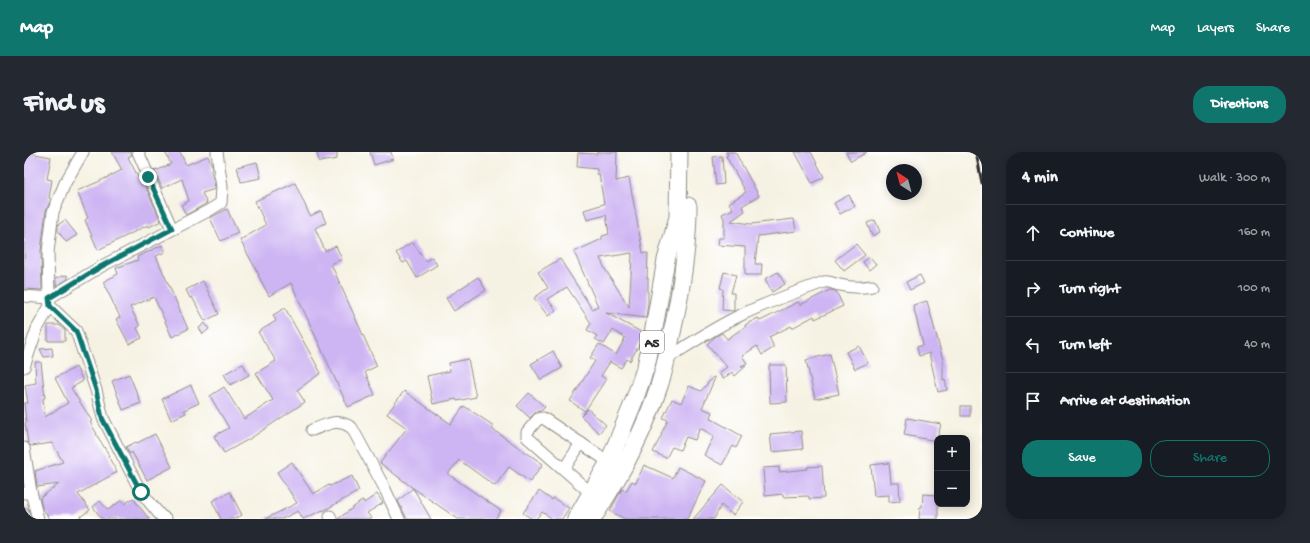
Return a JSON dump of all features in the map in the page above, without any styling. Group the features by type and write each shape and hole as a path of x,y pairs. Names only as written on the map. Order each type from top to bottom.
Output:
{"highway":[{"name":"A5","path":"576,519 592,494 609,462 634,401 646,366 654,334 666,260 678,217 679,152"},
{"name":"A5","path":"592,519 618,477 635,444 659,386 666,359 675,321 686,251 688,216 687,152"}],"street":[{"path":"24,367 37,329 50,302 48,252 53,212 65,183 83,152"},
{"path":"138,152 172,229"},
{"path":"50,302 102,266 221,203 222,187 217,152"},
{"path":"666,359 704,335 739,316 796,292 829,282 837,285 857,288 872,286"},
{"path":"24,296 50,302 76,331 96,390 102,418 141,492 160,515 166,519"},
{"path":"592,494 527,437 527,432 538,419 544,418 609,462"},
{"path":"312,430 334,422 345,423 352,428 383,485 398,519"},
{"path":"564,469 581,443"},
{"path":"24,448 28,492 38,519"}],"building":[{"path":"24,152 51,157 47,179 52,180 49,198 51,199 46,211 41,251 42,290 24,289"},
{"path":"112,152 131,152 132,155 128,157 139,179 141,177 161,221 149,227 148,225 98,250 85,220 88,218 77,191 122,170"},
{"path":"165,152 180,152 186,165 208,156 212,165 211,170 215,189 202,193 207,203 186,215 181,205 189,201 182,179 162,188 154,170 158,170 171,164"},
{"path":"317,152 337,152 337,159 319,162"},
{"path":"370,152 391,152 393,159 374,165"},
{"path":"597,152 617,152 616,181 629,178 643,253 648,253 648,303 646,318 606,313 643,333 641,341 630,361 627,359 621,368 610,362 601,376 606,379 585,411 570,401 595,361 590,358 599,344 616,355 625,338 613,330 604,344 595,339 597,336 587,330 591,323 567,287 547,299 556,310 548,316 534,298 548,288 538,272 560,259 592,309 598,306 574,252 602,239 602,236 609,234 606,215 587,220 584,210 604,204 597,169 577,167 578,153 597,154","holes":["632,253 629,307 605,269 600,258"]},
{"path":"726,152 735,152 759,196 742,206 745,211 731,221 751,224 794,219 796,231 758,236 755,264 762,264 761,275 745,275 745,247 718,245 719,238 724,238 724,219 722,214 733,209 729,203 746,192 726,156 728,155"},
{"path":"795,152 811,152 824,177 812,183"},
{"path":"846,152 867,152 851,161"},
{"path":"722,156 724,184 716,185 713,157"},
{"path":"257,162 261,178 241,182 237,167"},
{"path":"295,183 310,216 321,211 326,223 315,228 325,251 336,246 342,259 331,264 377,366 365,372 375,395 348,407 291,283 269,296 240,240 266,225 255,201"},
{"path":"849,195 855,206 840,214 834,203"},
{"path":"227,209 238,233 221,241 210,218"},
{"path":"65,220 77,235 66,242 58,231 58,225"},
{"path":"875,220 880,232 872,236 867,223"},
{"path":"412,242 426,261 432,257 437,265 417,278 407,261 403,263 396,253"},
{"path":"856,244 865,255 844,271 835,260"},
{"path":"162,245 165,252 156,256 188,329 172,337 154,297 130,307 140,326 137,328 142,338 129,344 116,319 120,317 103,282 118,274 116,268 138,260 137,257"},
{"path":"870,257 876,264 869,270 863,262"},
{"path":"724,272 736,275 731,293 734,293 734,311 722,310 723,289 720,288"},
{"path":"778,272 785,284 772,292 765,279"},
{"path":"67,275 68,279 56,286 56,278"},
{"path":"920,275 924,283 910,290 906,282"},
{"path":"478,277 486,290 454,311 446,298"},
{"path":"203,281 219,314 205,321 192,297 190,298 186,290"},
{"path":"830,290 836,291 843,306 815,319 814,316 792,328 791,326 769,337 773,348 762,355 757,346 742,356 747,363 741,366 746,366 735,376 732,372 723,379 719,373 727,367 707,344 716,336 722,333 727,339 746,326 745,325 758,318 760,321 798,302 800,305"},
{"path":"927,301 943,360 943,380 945,379 947,390 938,392 929,353 919,356 917,347 923,345 913,305"},
{"path":"285,308 321,373 297,390 305,402 251,438 224,453 214,436 229,428 210,396 224,387 244,419 273,400 256,373 276,361 258,332 276,321 273,315"},
{"path":"205,323 209,329 203,334 199,328"},
{"path":"48,325 59,325 65,330 65,341 48,341"},
{"path":"859,346 868,363 855,369 846,352"},
{"path":"52,348 53,356 44,357 40,349"},
{"path":"553,351 562,368 541,380 531,364"},
{"path":"830,354 839,394 815,399 806,360"},
{"path":"468,359 476,397 457,401 456,399 433,404 427,376 450,371 449,363"},
{"path":"35,362 41,362 45,398 43,398 45,417 68,403 55,378 76,367 83,381 71,388 92,421 90,422 117,472 78,494 90,510 77,519 50,519 42,508 40,498 59,484 37,487 35,471 63,462 52,443 31,446 28,443 24,403 28,403 25,385 36,383"},
{"path":"243,364 249,375 230,385 224,374"},
{"path":"769,365 786,365 787,402 770,403"},
{"path":"129,374 141,403 123,410 112,381"},
{"path":"713,377 715,378 702,408 712,412 710,418 742,436 736,448 733,446 722,465 704,455 714,436 700,428 695,440 686,437 680,450 672,447 666,458 653,452 668,420 663,418 672,399 681,403 689,386 701,391"},
{"path":"191,385 199,403 184,410 186,413 171,420 162,399"},
{"path":"404,391 451,424 464,406 494,426 492,429 543,464 530,482 509,467 495,486 459,460 448,474 501,511 495,519 458,519 380,463 407,428 387,414"},
{"path":"529,393 545,407 541,411 536,412 530,418 517,406"},
{"path":"961,406 970,406 970,416 961,416"},
{"path":"588,409 606,425 599,433 581,416"},
{"path":"907,418 941,424 938,435 934,435 934,440 904,435"},
{"path":"801,431 803,449 772,452 770,434"},
{"path":"155,434 172,467 147,480 132,452 130,454 126,447"},
{"path":"292,462 313,494 329,485 330,486 352,476 359,491 323,511 303,519 298,511 282,519 265,519 297,503 277,472"},
{"path":"889,463 891,483 899,483 900,501 889,502 889,495 874,496 871,465"},
{"path":"644,465 673,478 678,467 706,481 687,519 625,519 610,511 622,489 626,491 632,481 636,483"},
{"path":"822,466 824,498 809,499 809,496 783,497 783,494 765,496 763,468 779,467 779,472"},
{"path":"723,485 743,502 733,515 721,505 714,519 693,519"},
{"path":"413,488 431,519 407,519 398,501"},
{"path":"539,491 552,500 553,498 569,508 562,519 553,519 542,512 536,519 532,519 523,513"},
{"path":"230,492 242,515 234,519 221,519 212,501"},
{"path":"377,494 383,503 367,513 372,519 338,519 363,500 364,503"},
{"path":"923,494 934,495 934,507 938,507 938,519 919,519 920,507 922,507"},
{"path":"133,498 149,519 102,519 93,507 100,501 108,510 122,500 125,504"},
{"path":"28,508 31,519 24,519 24,509"}],"railway":[{"path":"976,152 982,183"}],"route":[{"path":"141,492 102,418 96,390 76,331 50,306 49,298 102,266 172,229 148,177"}]}
